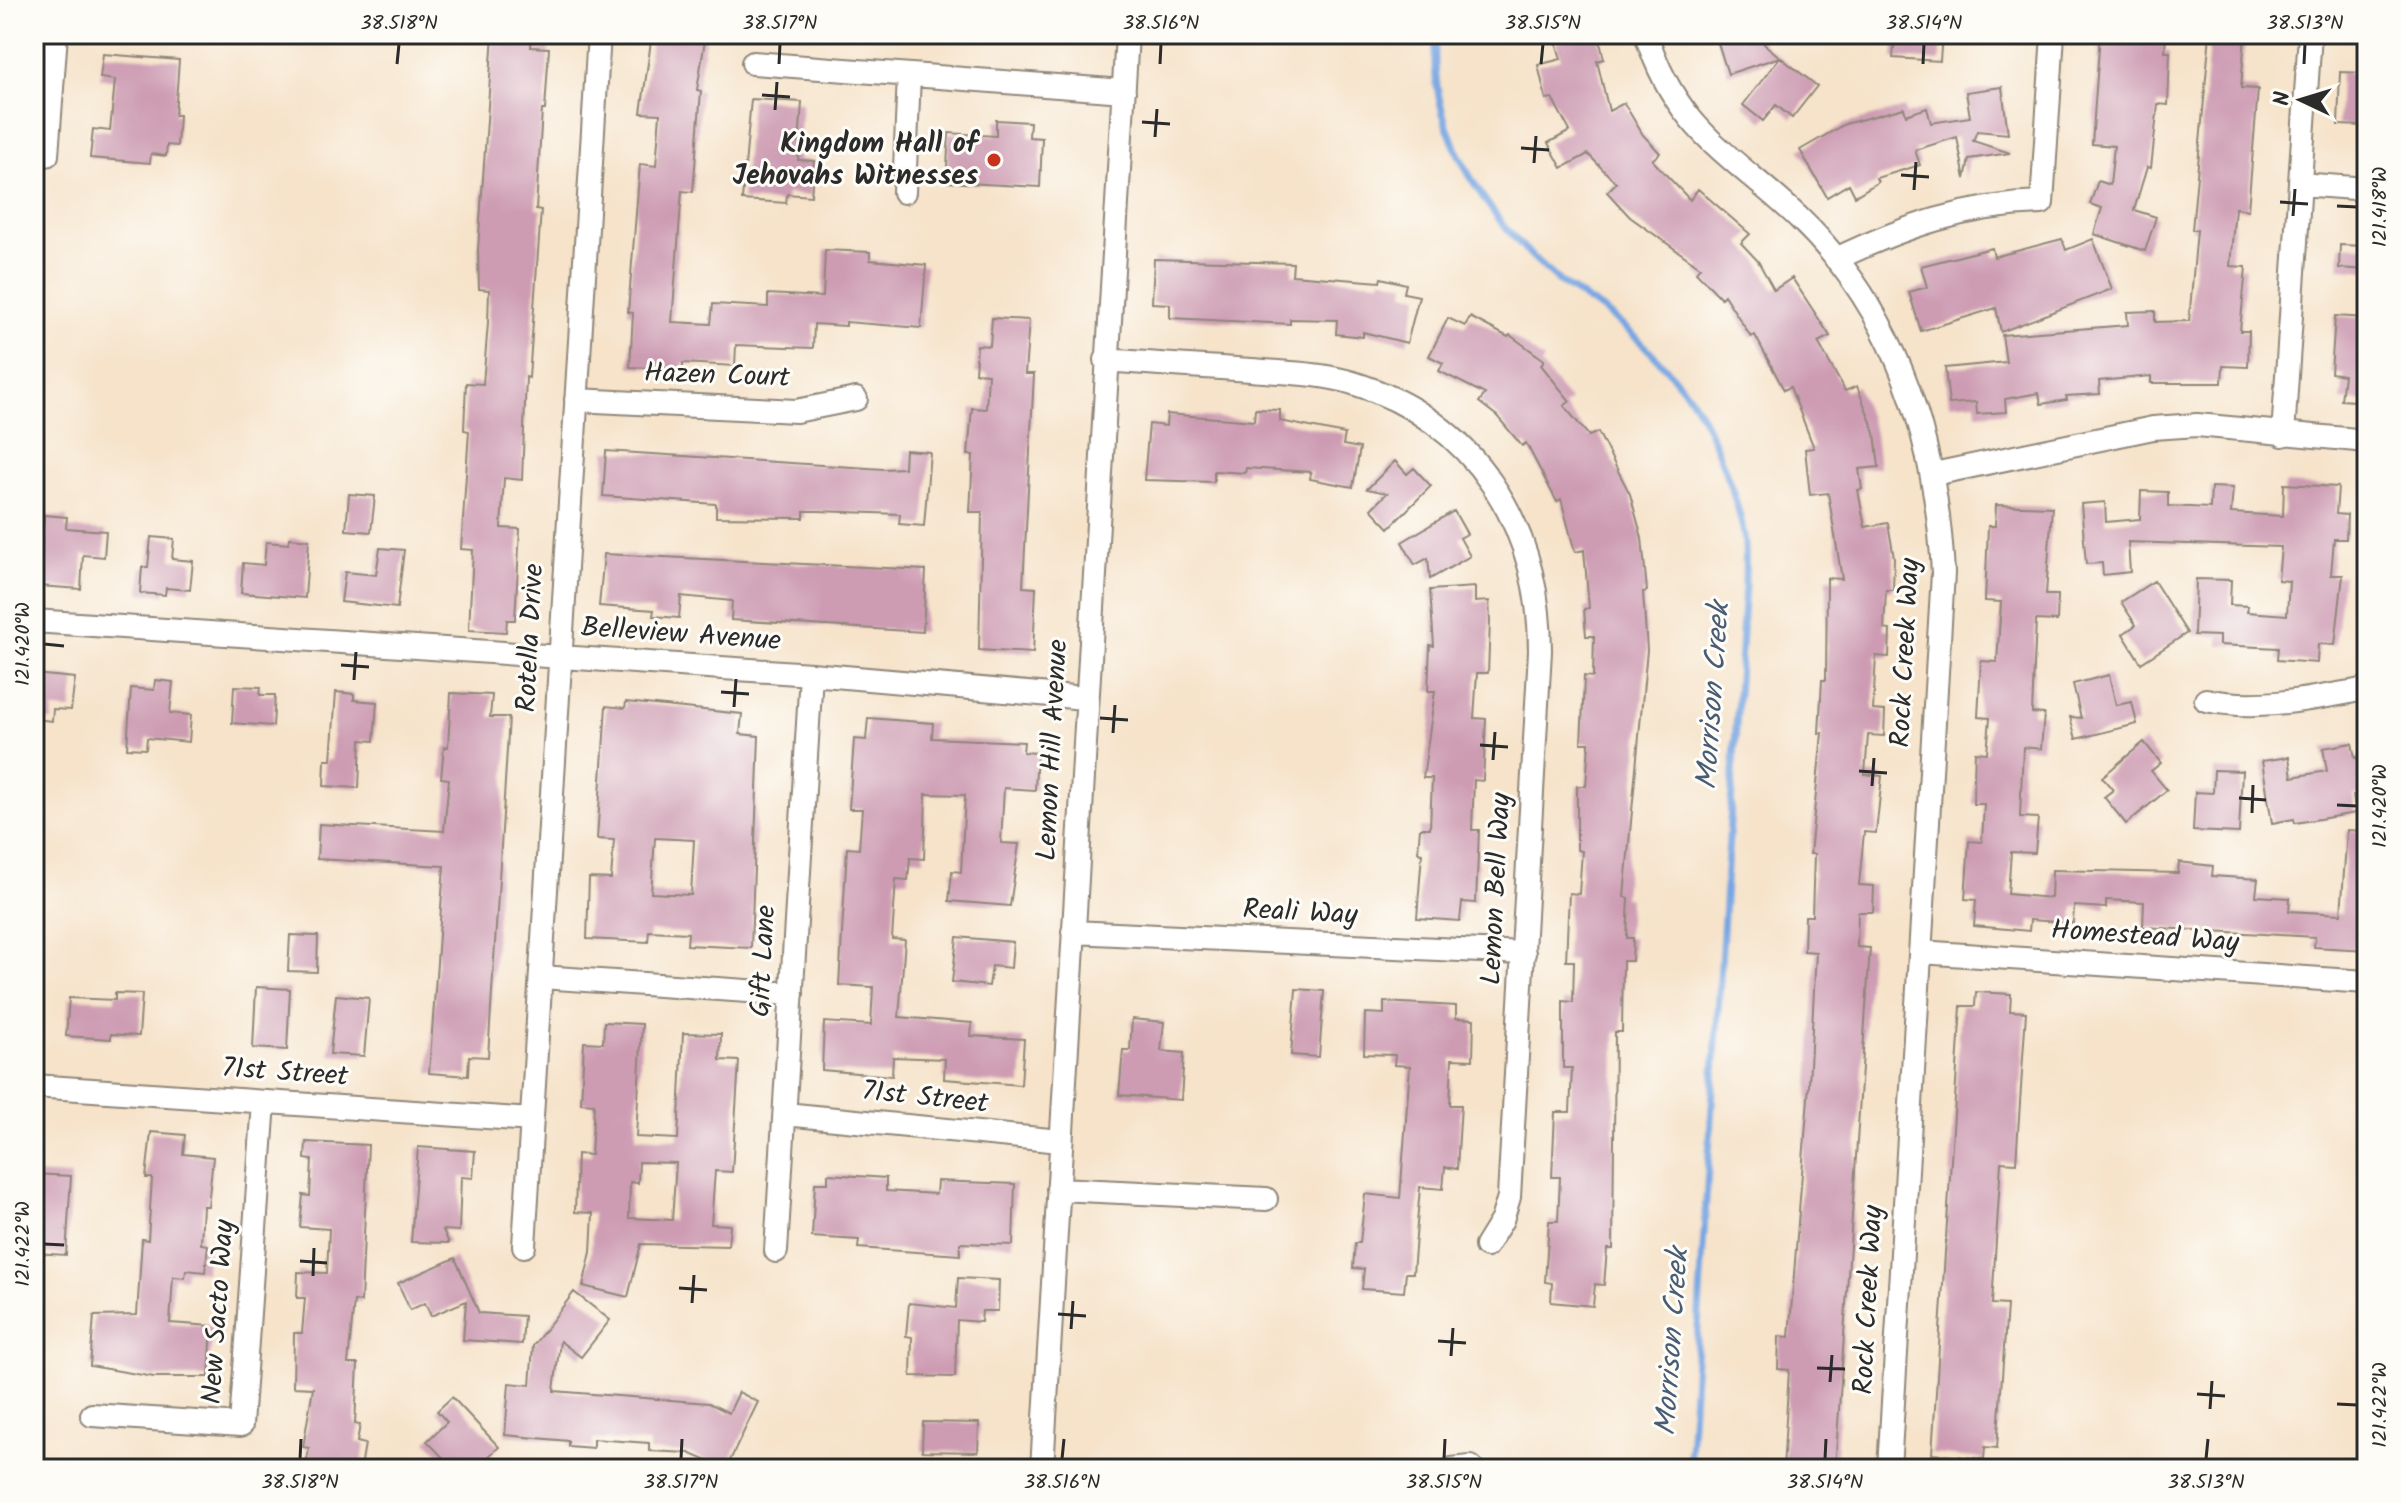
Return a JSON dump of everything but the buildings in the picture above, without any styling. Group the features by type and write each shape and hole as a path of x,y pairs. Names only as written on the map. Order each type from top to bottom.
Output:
{"street":[{"path":"47,155 56,34"},
{"name":"Rotella Drive","path":"524,1246 599,34"},
{"name":"Lemon Hill Avenue","path":"1042,1469 1085,698 1127,34"},
{"name":"Rock Creek Way","path":"1646,34 1668,90 1690,122 1712,145 1801,220 1836,259 1879,324 1902,371 1920,419 1934,474 1943,573 1889,1469"},
{"path":"1836,259 1927,220 1980,208 2042,203 2053,34"},
{"path":"2283,435 2310,34"},
{"path":"753,63 1124,91"},
{"path":"904,192 909,75"},
{"path":"2300,184 2367,189"},
{"name":"Lemon Bell Way","path":"1106,360 1317,375 1353,383 1391,398 1431,421 1484,471 1507,505 1523,539 1534,574 1540,614 1524,953 1509,1197 1502,1220 1486,1246"},
{"name":"Hazen Court","path":"576,400 796,411 856,399"},
{"path":"1934,474 2153,428 2197,425 2367,441"},
{"name":"Belleview Avenue","path":"34,621 811,674 1085,698"},
{"name":"Gift Lane","path":"776,1251 811,674"},
{"path":"2206,700 2255,704 2289,702 2367,689"},
{"name":"Reali Way","path":"1073,932 1524,953"},
{"name":"Homestead Way","path":"1920,952 2367,982"},
{"path":"541,977 792,994"},
{"name":"71st Street","path":"34,1086 532,1120"},
{"name":"New Sacto Way","path":"92,1415 241,1425 264,1102"},
{"name":"71st Street","path":"785,1114 1060,1141"},
{"path":"1058,1189 1266,1199"}],"waterway":[{"name":"Morrison Creek","path":"1436,34 1435,69 1441,104 1467,171 1486,202 1532,257 1564,285 1602,309 1630,332 1689,396 1721,460 1744,537 1745,585 1689,1469"}],"place":[{"name":"Kingdom Hall of Jehovahs Witnesses","path":"994,160"}]}
